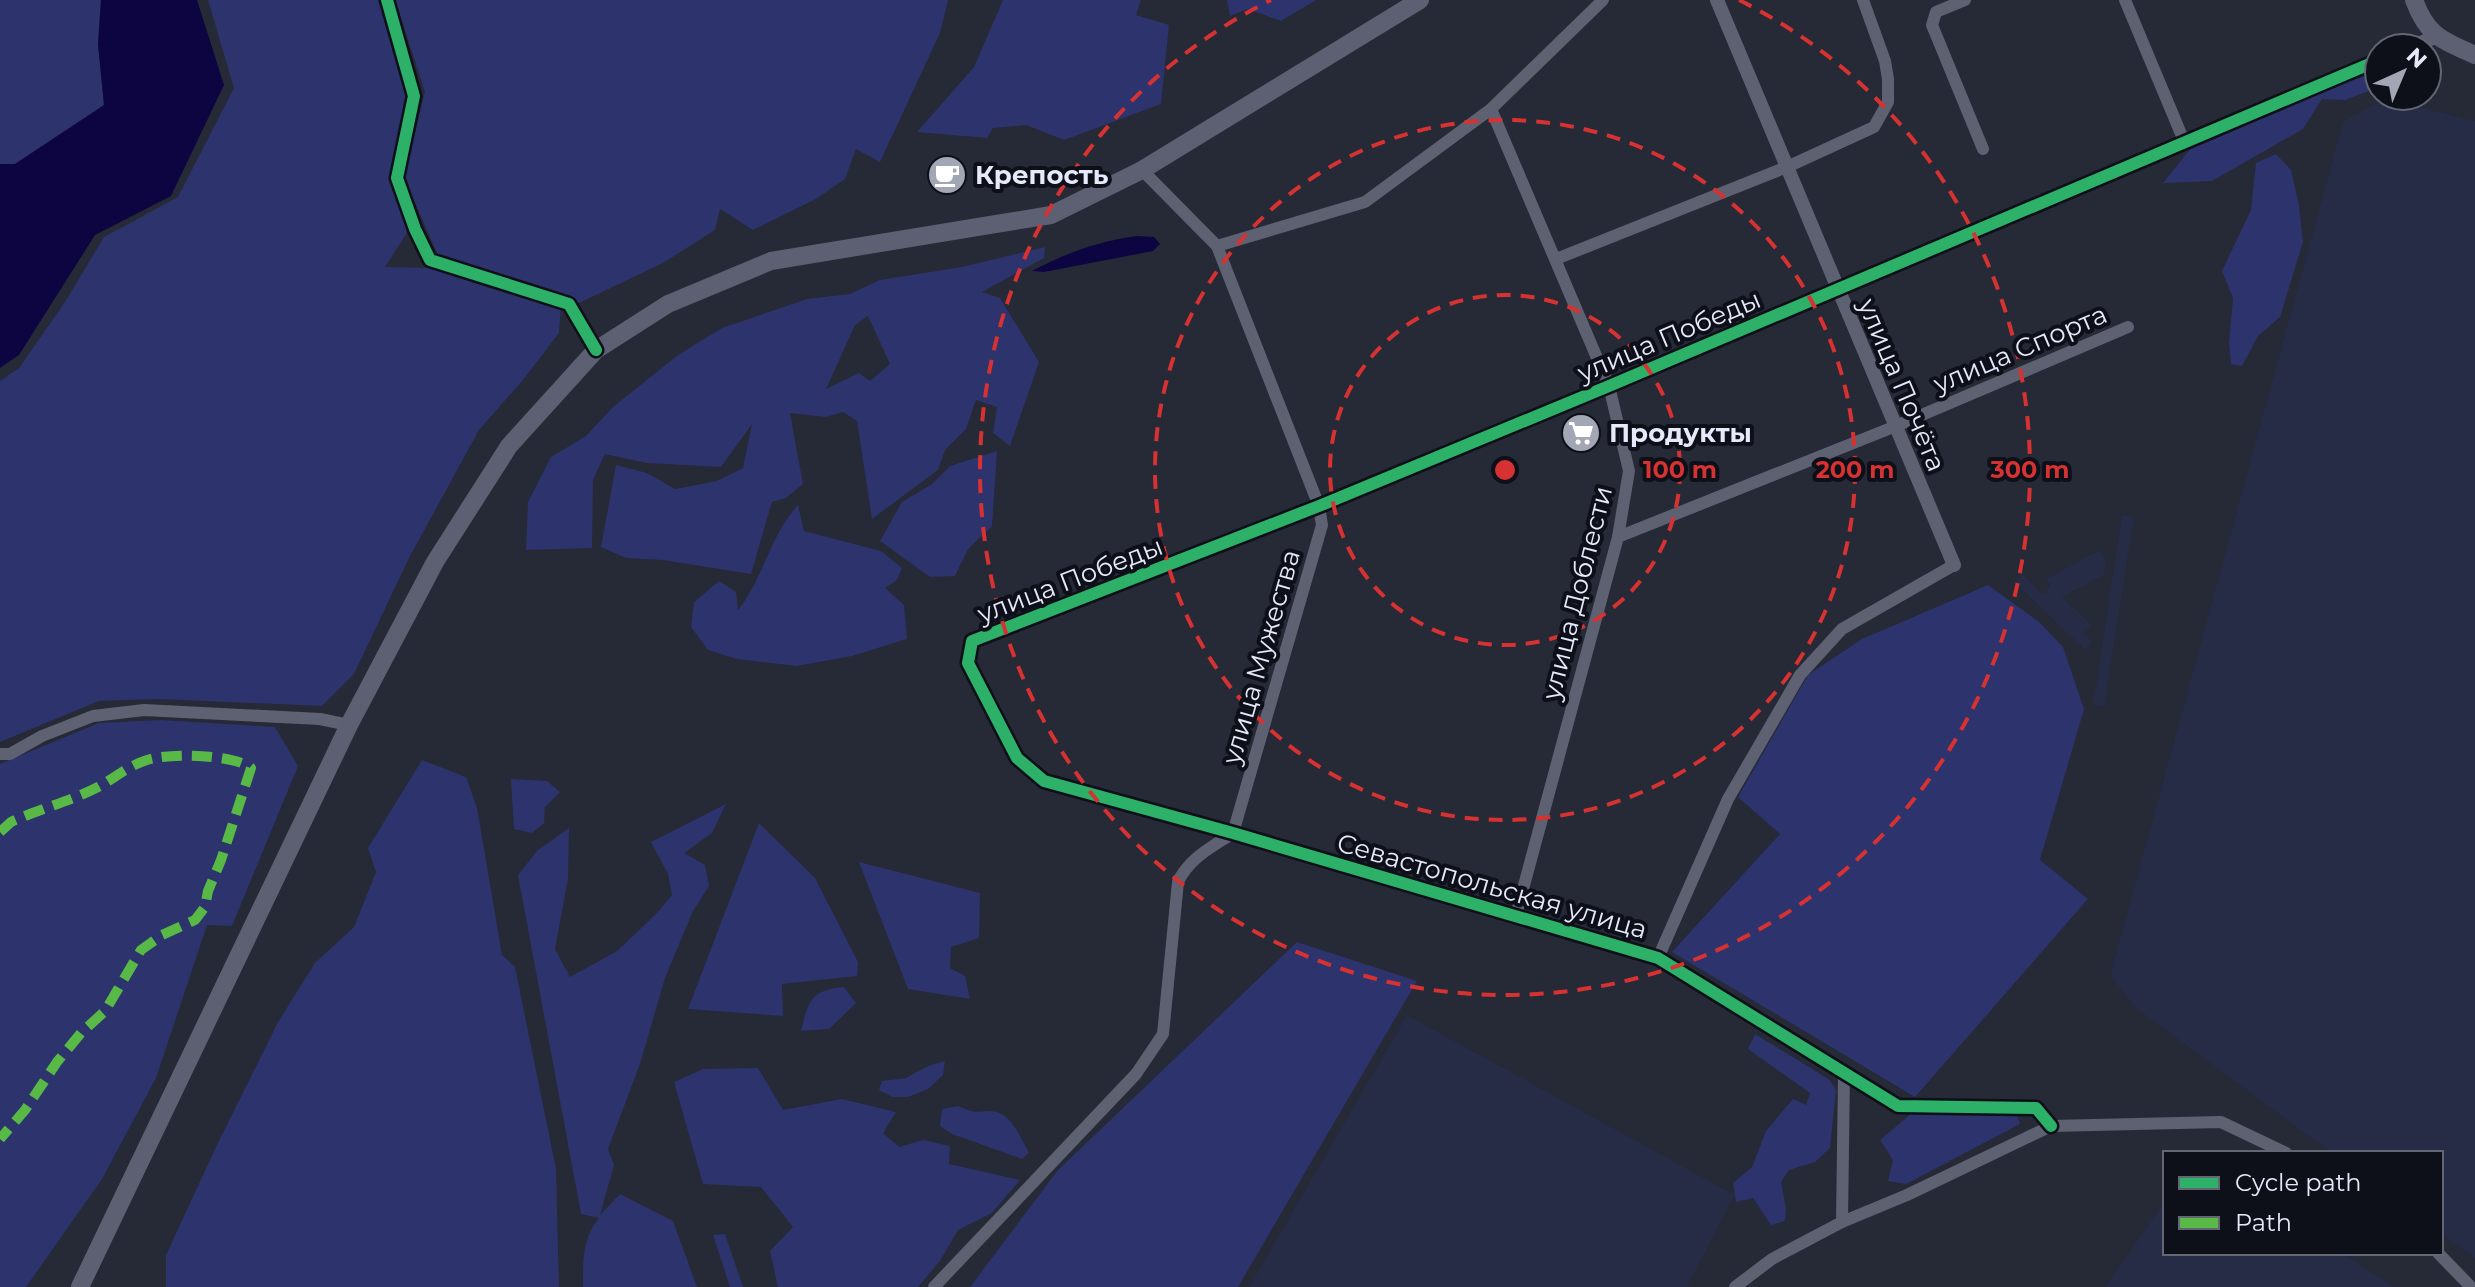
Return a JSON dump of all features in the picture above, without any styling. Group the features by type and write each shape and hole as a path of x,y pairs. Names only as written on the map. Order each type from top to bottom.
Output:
{"main road":[{"path":"80,1287 349,725 435,562 509,446 596,350 668,304 771,261 1051,215 1142,170 1420,0"},
{"path":"2414,0 2432,32"},
{"path":"2443,41 2475,55"}],"street":[{"path":"387,0 414,96 397,178 430,260 569,304 596,350"},
{"path":"1217,246 1365,202 1491,109 1603,0"},
{"name":"улица Почёта","path":"1717,0 1954,565"},
{"path":"1556,259 1787,167 1874,127 1888,102 1885,61 1863,0"},
{"path":"1965,0 1936,12 1932,25 1983,149"},
{"path":"2125,0 2184,141"},
{"name":"улица Победы","path":"972,641 1319,506 2363,67"},
{"name":"улица Доблести","path":"1491,109 1609,386 1629,471 1618,537 1516,915"},
{"name":"улица Мужества","path":"1142,170 1217,246 1319,506 1322,525 1233,833"},
{"name":"улица Спорта","path":"1618,537 1896,426 2128,327"},
{"path":"1658,958 1728,799 1800,675 1842,629 1954,565"},
{"name":"Севастопольская улица","path":"972,641 968,663 1017,758 1044,781 1658,958 1898,1106 2036,1108 2051,1126"},
{"path":"0,754 10,754 42,736 93,716 144,710 320,719 349,725"},
{"path":"934,1287 1136,1074 1163,1034 1178,882 1194,859 1233,833"},
{"path":"1842,1222 1844,1073"},
{"path":"1735,1287 1772,1259 1842,1222 1907,1195 2051,1126 2221,1122 2282,1151"},
{"path":"2440,1255 2471,1287"}],"shaded area":[{"path":"0,0 101,0 98,44 104,105 15,164 0,164"},
{"path":"101,0 197,0 224,85 171,196 95,235 19,355 0,368 0,164 15,164 104,105 98,44"},
{"path":"208,0 379,0 385,11 407,95 390,176 408,231 385,267 431,268 561,307 559,333 479,430 409,558 354,674 322,706 159,699 99,701 0,742 0,381 19,368 65,302 104,237 178,197 234,88"},
{"path":"395,0 948,0 940,33 880,162 856,149 845,179 816,199 753,230 720,209 715,230 663,263 579,303 438,255 404,178 425,92"},
{"path":"1003,0 1141,0 1136,15 1169,25 1161,104 1064,140 1026,125 993,128 987,138 917,132 974,67"},
{"path":"1227,0 1316,0 1281,21 1248,9 1230,16"},
{"path":"2363,77 2363,93 2345,100 2322,99 2303,129 2212,181 2163,183 2195,143 2329,87"},
{"path":"2363,110 2439,112 2475,121 2475,1258 2443,1234 2443,1151 2329,1151 2137,1009 2110,976 2343,122"},
{"path":"2276,154 2291,170 2303,242 2280,317 2258,336 2242,366 2231,364 2229,343 2233,298 2222,271 2251,210 2256,163"},
{"path":"1137,236 1154,237 1160,244 1153,251 1044,272 1032,271 1083,249"},
{"path":"1045,247 1044,258 982,292 1000,298 1039,362 1010,446 993,433 997,407 976,400 966,429 945,450 938,470 872,519 857,421 843,412 826,417 790,413 803,484 786,498 772,502 751,574 663,560 626,558 601,547 616,465 647,473 675,489 717,481 743,468 752,424 721,467 647,463 605,454 593,480 592,548 526,550 528,502 551,457 586,436 613,407 678,355 722,328 807,299 850,294 880,280 962,267","holes":["868,316 890,364 870,381 859,373 826,389 855,325"]},
{"path":"997,451 992,526 968,549 955,576 930,577 880,541 902,502 932,484 950,466"},
{"path":"798,505 804,531 881,551 902,568 897,580 885,588 904,605 907,639 852,656 797,666 737,659 708,650 691,627 694,602 719,581 736,592 738,610 780,529"},
{"path":"2122,515 2134,517 2104,707 2093,705"},
{"path":"2100,550 2106,561 2104,575 2062,597 2092,625 2084,633 2093,642 2085,650 2014,582 2022,574 2043,594 2050,586 2046,579"},
{"path":"1988,585 2039,622 2063,647 2084,709 2040,860 2088,899 1915,1097 1672,952 1780,834 1738,797 1808,675 1862,639"},
{"path":"160,720 275,727 298,766 232,926 207,925 156,1078 102,1179 26,1287 0,1287 0,764 99,723"},
{"path":"422,760 466,777 477,808 502,955 515,967 556,1169 559,1287 166,1287 166,1255 216,1147 278,1022 315,963 354,927 376,872 368,848"},
{"path":"511,779 547,781 560,792 545,807 544,823 532,833 514,829"},
{"path":"726,804 712,833 684,853 705,865 709,886 693,911 665,978 640,1064 608,1149 614,1165 600,1215 620,1194 673,1221 697,1287 583,1287 586,1242 599,1218 581,1214 518,875 537,851 569,828 568,879 555,949 570,977 617,951 672,895 668,874 651,842"},
{"path":"759,823 815,878 858,962 857,976 782,984 783,1016 688,1009"},
{"path":"859,862 980,893 979,938 951,947 950,968 965,976 970,999 908,989"},
{"path":"1297,942 1417,981 1238,1287 970,1287 1058,1170"},
{"path":"844,987 856,1003 829,1029 801,1031 813,999 824,991"},
{"path":"1407,1015 1735,1195 1687,1287 1249,1287"},
{"path":"1755,1034 1830,1080 1836,1090 1830,1148 1815,1162 1789,1170 1781,1182 1785,1221 1771,1225 1753,1198 1736,1202 1733,1183 1752,1167 1766,1131 1793,1099 1806,1105 1810,1093 1748,1049"},
{"path":"945,1061 943,1075 928,1089 908,1097 892,1097 879,1090 882,1081 906,1078"},
{"path":"758,1068 783,1110 842,1099 896,1112 883,1133 899,1147 923,1140 950,1146 949,1164 1020,1180 992,1213 958,1230 940,1261 918,1287 778,1287 770,1251 793,1227 761,1187 703,1184 674,1082 703,1069"},
{"path":"958,1106 976,1112 1002,1114 1016,1129 1029,1153 1022,1159 952,1134 940,1126 942,1109"},
{"path":"1911,1114 2017,1115 2020,1124 1906,1184 1888,1181 1893,1160 1880,1140"},
{"path":"2163,1204 2163,1255 2345,1255 2395,1287 2105,1287"},
{"path":"725,1234 743,1287 730,1287 713,1235"}],"marked path":[{"path":"0,832 11,822 88,792 147,760 200,756 231,760 251,768 205,907 195,920 162,935 141,950 105,1011 57,1062 25,1110 0,1139"}],"cycle path":[{"path":"387,0 414,96 397,178 430,260 569,304 596,350"},
{"path":"2051,1126 2036,1108 1898,1106 1658,958 1044,781 1017,758 968,663 972,641 1319,506 2363,67"}],"place":[{"name":"Крепость","path":"947,175"},
{"name":"Продукты","path":"1581,433"}]}
